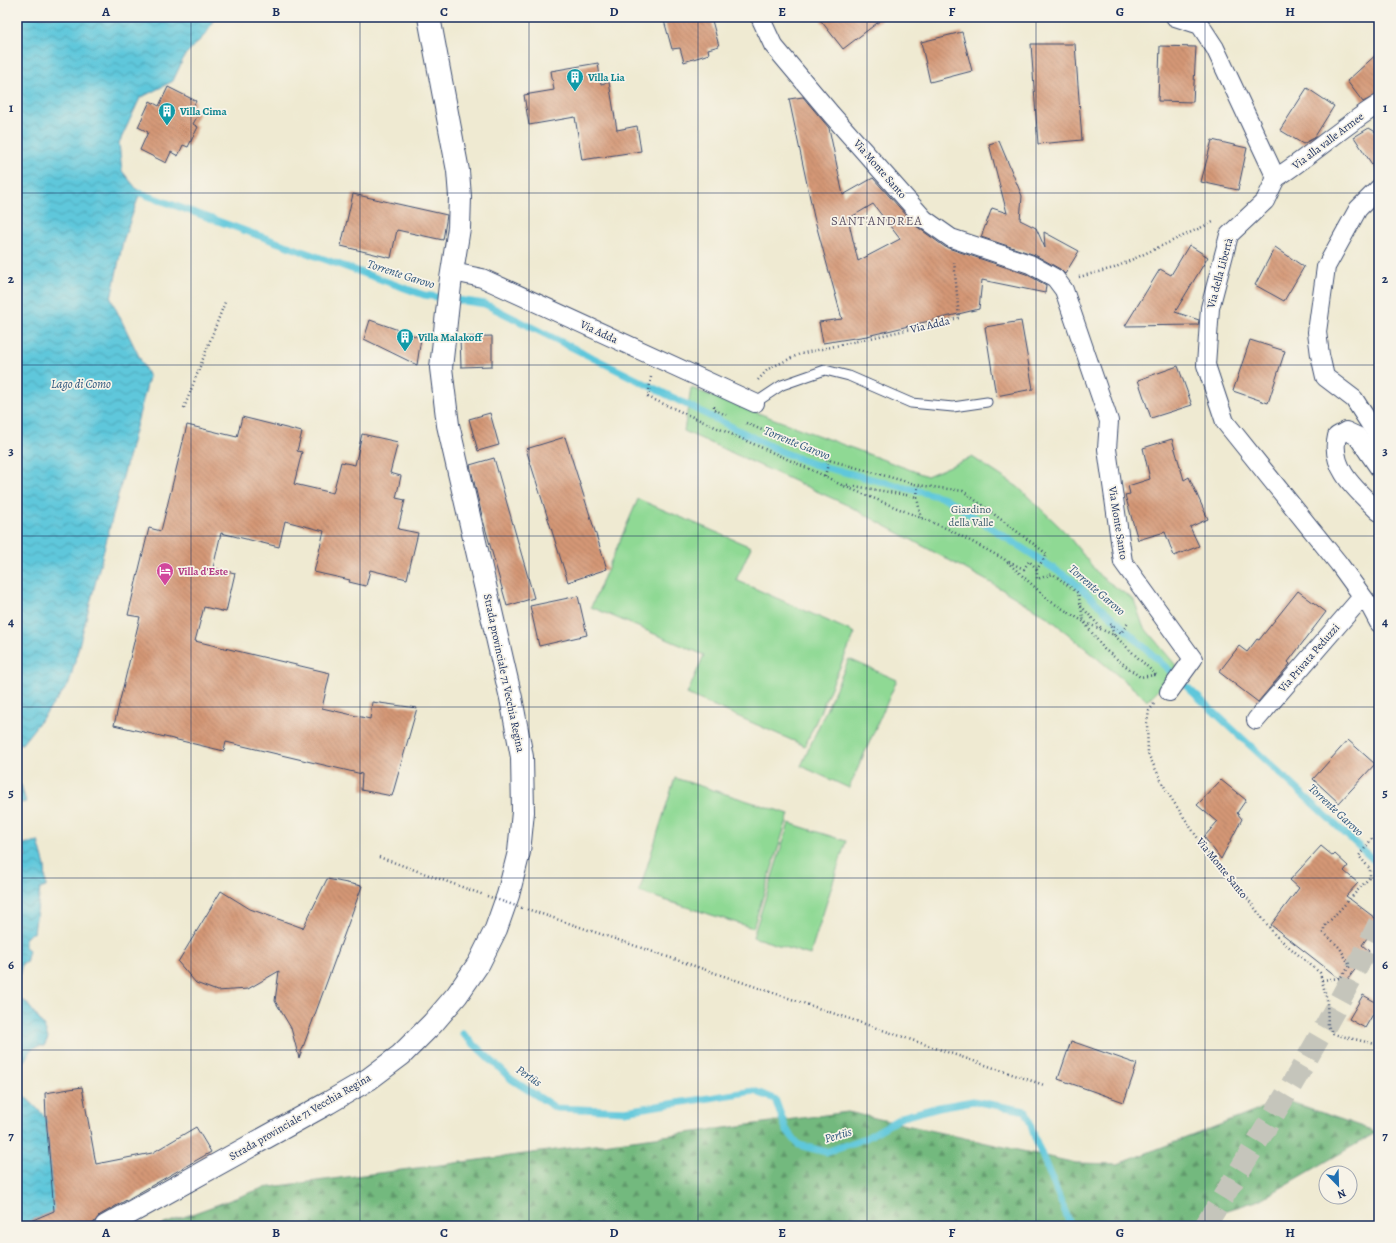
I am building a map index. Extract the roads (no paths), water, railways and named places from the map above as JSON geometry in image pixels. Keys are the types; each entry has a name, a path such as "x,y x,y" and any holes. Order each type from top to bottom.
{"street":[{"name":"Strada provinciale 71 Vecchia Regina","path":"106,1226 328,1103 369,1079 401,1055 433,1023 457,995 479,963 496,928 508,894 519,852 523,812 522,757 510,691 448,425 441,368 451,278 459,228 460,197 430,17"},
{"name":"Via Monte Santo","path":"760,17 774,45 836,120 924,219 951,238 1030,264 1055,278 1064,290 1109,421 1107,449 1123,562 1193,659 1185,672 1164,685"},
{"path":"1175,17 1200,25 1215,48 1276,178"},
{"name":"Via alla valle Armee","path":"1276,178 1297,165 1352,121 1379,104"},
{"name":"Via della Libertà","path":"1276,178 1265,201 1229,235 1210,308 1206,365 1226,422 1339,564 1371,608 1379,623"},
{"path":"1379,188 1358,209 1326,267 1317,332 1325,377 1354,399 1379,438"},
{"name":"Via Adda","path":"451,278 482,278 749,400"},
{"path":"1379,468 1357,436 1346,431 1337,436 1334,448 1336,459 1344,474 1358,492 1379,512"},
{"name":"Via Privata Peduzzi","path":"1256,720 1362,597"}],"lane":[{"path":"749,400 782,385 825,370 849,376 911,403 953,407 987,402"}],"water":[{"name":"Lago di Como","path":"17,17 215,17 206,34 185,55 173,81 140,98 119,143 122,171 140,193 123,241 111,299 149,377 69,684 22,744 17,744"},
{"path":"17,783 21,785 26,802 17,804"},
{"path":"38,841 45,866 46,887 40,889 34,933 31,933 25,939 25,947 29,950 26,963 22,963 17,989 17,860 26,857 23,844"},
{"path":"17,999 26,1002 44,1026 48,1038 44,1046 33,1048 29,1052 27,1058 17,1066"},
{"path":"17,1089 46,1117 52,1187 92,1204 47,1214 17,1226"}],"waterway":[{"name":"Torrente Garovo","path":"140,193 424,295 485,304 780,451 813,464 945,498 1073,581 1379,865"},
{"name":"Pertüs","path":"463,1034 511,1079 556,1108 625,1111 754,1091 775,1099 786,1129 799,1145 826,1152 866,1138 902,1117 939,1107 973,1101 1026,1111 1035,1138 1071,1226"}],"tunnel":[{"path":"1205,1226 1274,1115 1318,1039 1360,962 1379,923"}],"place":[{"name":"Villa Lia","path":"575,92"},
{"name":"Villa Cima","path":"167,126"},
{"name":"Villa Malakoff","path":"405,352"},
{"name":"Villa d'Este","path":"165,586"}],"district":[{"name":"SANT'ANDREA","path":"877,220"}],"park label":[{"name":"Giardino della Valle","path":"971,515"}]}
